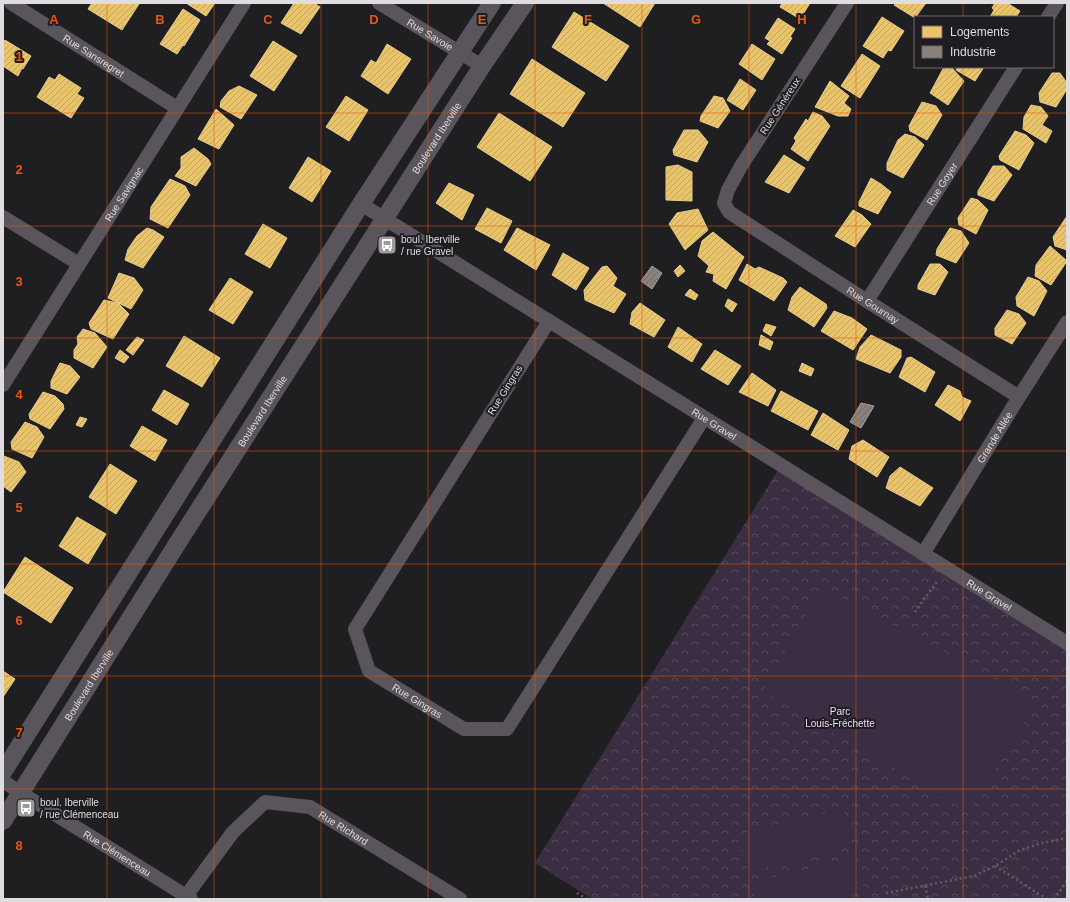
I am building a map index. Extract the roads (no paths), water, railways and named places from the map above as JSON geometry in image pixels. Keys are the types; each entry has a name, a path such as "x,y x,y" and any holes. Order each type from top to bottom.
{"street":[{"name":"Rue Sansregret","path":"11,3 177,108"},
{"name":"Rue Savignac","path":"3,385 244,3"},
{"name":"Rue Savoie","path":"379,3 482,66"},
{"path":"3,772 361,204 492,3"},
{"name":"Boulevard Iberville","path":"3,821 177,544 482,66 525,3"},
{"name":"Rue Généreux","path":"729,212 724,202 728,190 847,3"},
{"path":"1049,16 1057,3"},
{"name":"Rue Goyer","path":"867,301 1015,68"},
{"name":"Rue Gravel","path":"361,204 1067,643"},
{"name":"Rue Gournay","path":"729,212 1019,397"},
{"path":"3,217 79,264"},
{"name":"Rue Gingras","path":"549,321 355,629 369,671 464,729 507,729 704,418"},
{"name":"Grande Allée","path":"924,554 1019,397 1067,322"},
{"name":"Rue Clémenceau","path":"3,780 21,794 188,897"},
{"name":"Rue Richard","path":"188,897 233,832 265,802 310,807 460,899"}],"place":[{"name":"boul. Iberville / rue Gravel","path":"387,245"},
{"name":"boul. Iberville / rue Clémenceau","path":"26,808"}],"park label":[{"name":"Parc Louis-Fréchette","path":"840,716"}]}
